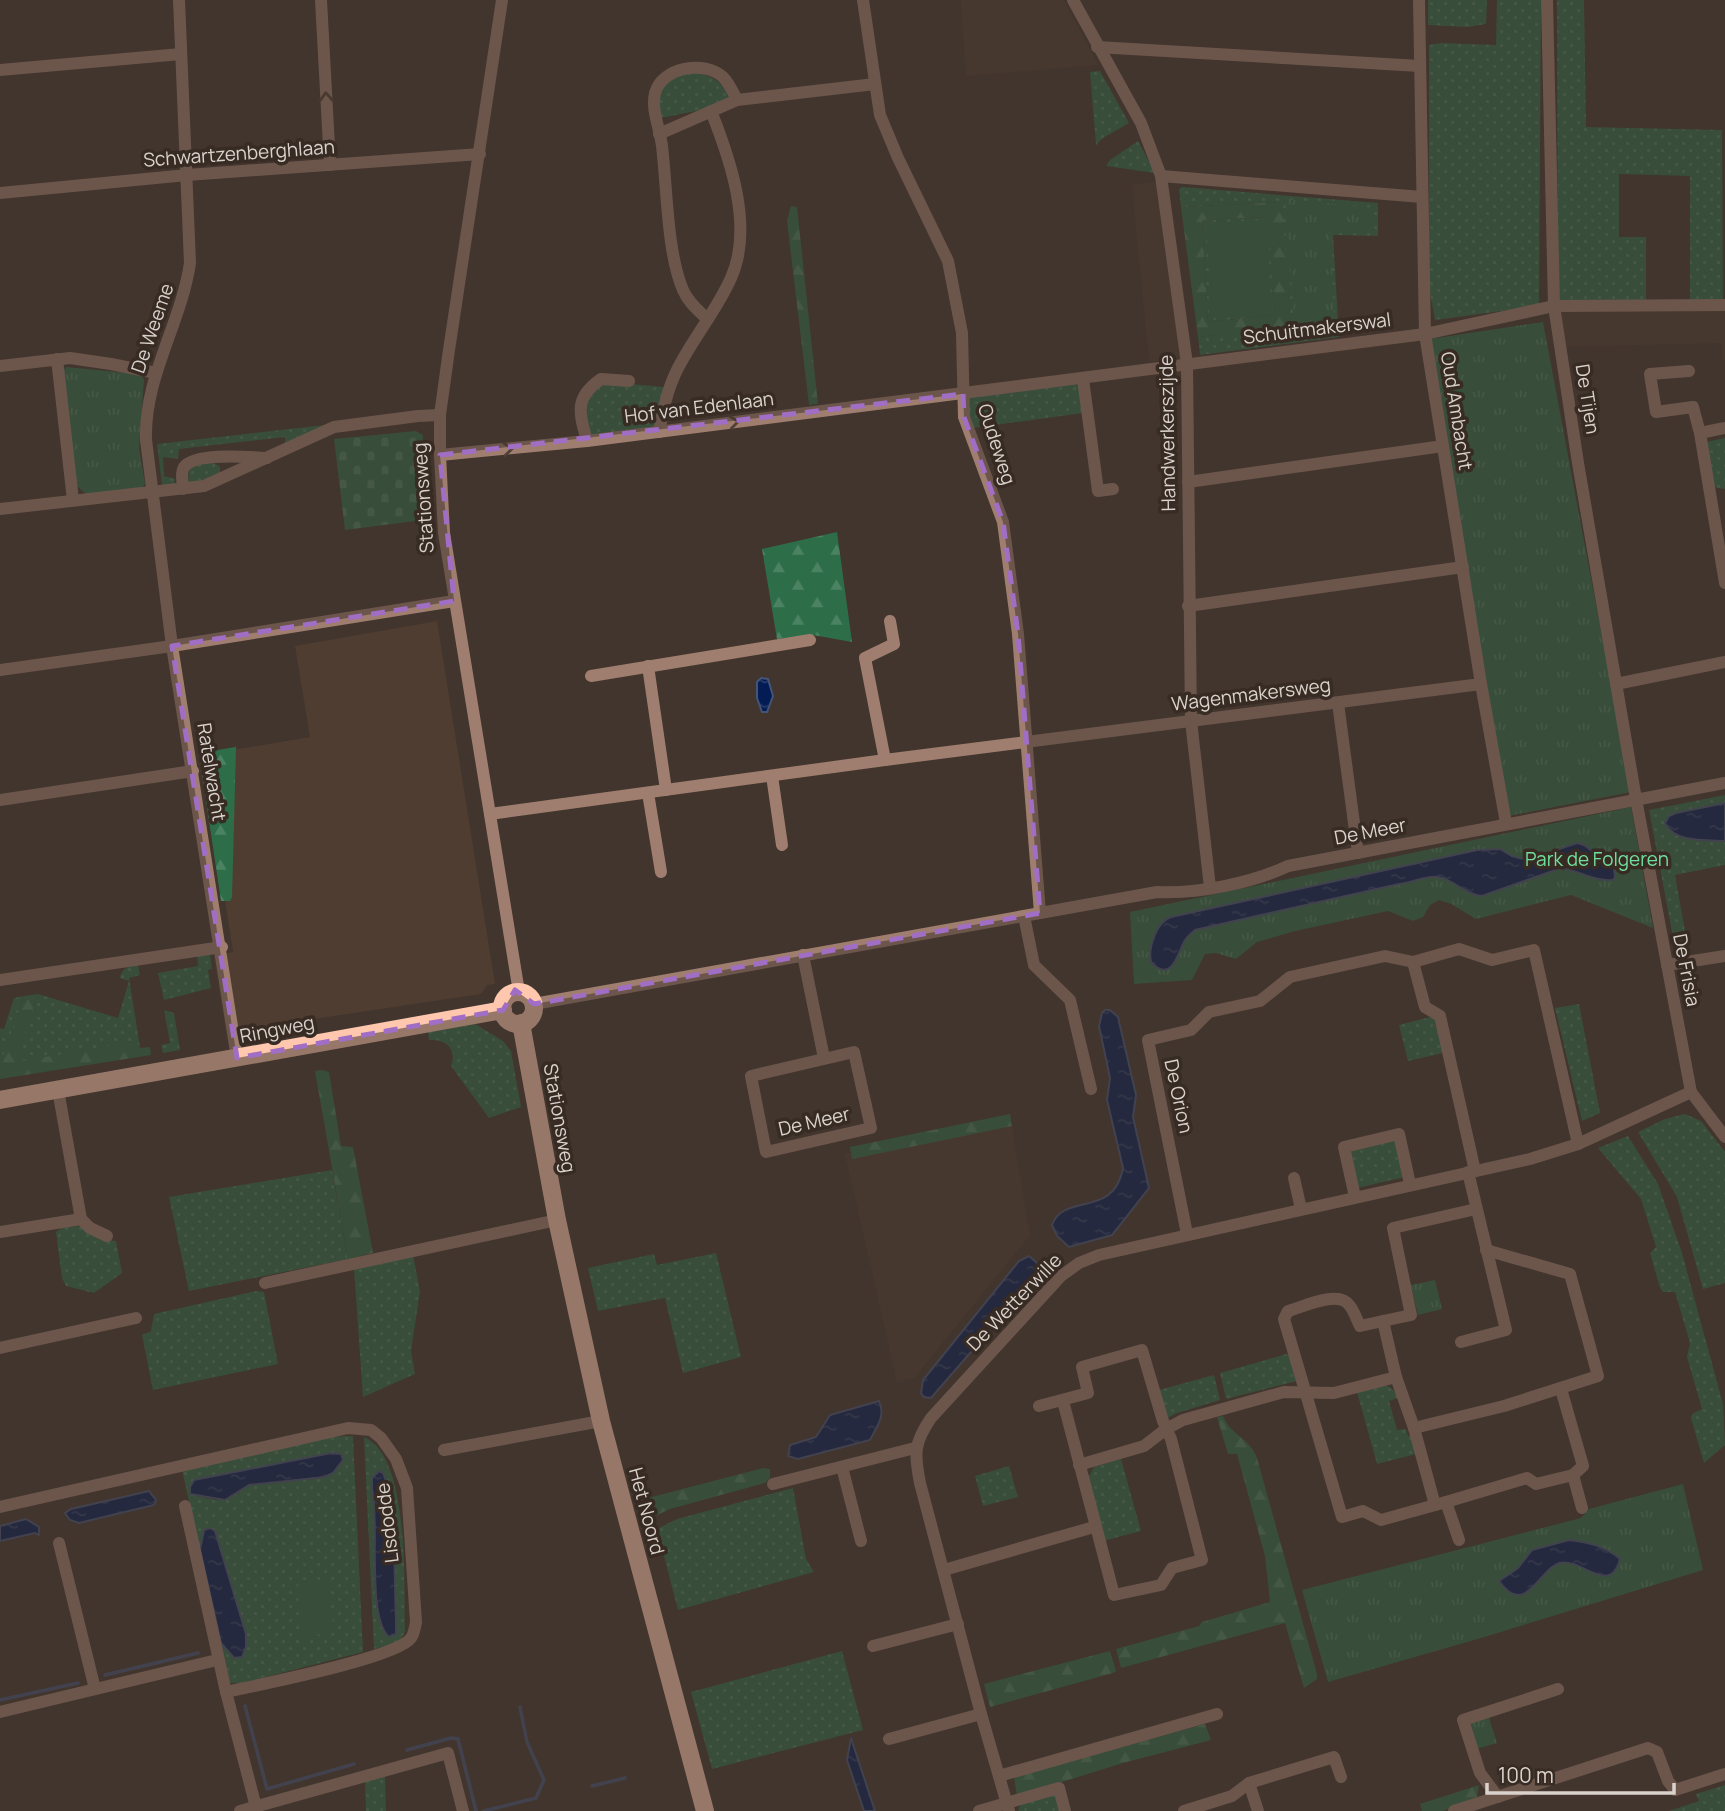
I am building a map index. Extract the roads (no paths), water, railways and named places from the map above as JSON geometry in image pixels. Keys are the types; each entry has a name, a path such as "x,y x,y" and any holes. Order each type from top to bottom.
{"main road":[{"path":"519,992 528,995 534,1004 534,1012 529,1020 521,1023 513,1023 506,1018 503,1010 506,997 519,992"},
{"name":"Ringweg","path":"0,1100 503,1010"},
{"name":"Stationsweg","path":"521,1023 557,1220"},
{"name":"Het Noord","path":"557,1220 601,1422 705,1811"}],"street":[{"name":"De Weeme","path":"153,492 146,425 156,373 187,288 190,263 179,0"},
{"path":"321,0 330,165"},
{"name":"Stationsweg","path":"502,0 440,415 440,455 443,521 454,601 519,992"},
{"name":"Oudeweg","path":"863,0 880,115 948,261 962,332 964,417 1003,522 1018,634 1040,913"},
{"name":"Handwerkerszijde","path":"1073,0 1141,123 1161,176 1187,364 1191,721 1210,887"},
{"name":"Oud Ambacht","path":"1419,0 1425,334 1481,684 1507,823"},
{"name":"De Tijen","path":"1547,0 1554,306 1636,799"},
{"path":"1097,47 1420,66"},
{"path":"0,70 181,54"},
{"path":"707,319 688,299 679,277 654,108 655,93 660,81 670,73 706,68 722,76 737,100"},
{"path":"659,134 737,100 875,84"},
{"path":"659,432 666,399 676,371 732,277 741,232 737,193 723,142 710,111"},
{"name":"Schwartzenberghlaan","path":"0,193 187,175 480,154"},
{"path":"1161,176 1422,197"},
{"name":"Schuitmakerswal","path":"962,394 1425,334 1554,306 1725,304"},
{"path":"0,366 57,359 92,360 156,373"},
{"path":"57,359 73,500"},
{"path":"1689,370 1650,374 1656,412 1693,407 1700,433 1725,583"},
{"path":"587,441 579,407 585,392 601,379 629,381"},
{"path":"1083,379 1098,491 1113,489"},
{"name":"Hof van Edenlaan","path":"440,455 587,441 962,394"},
{"path":"0,509 183,489 220,480 310,437 345,425 440,415"},
{"path":"1700,433 1725,428"},
{"path":"1188,482 1443,446"},
{"path":"183,489 182,470 186,465 227,456 267,458"},
{"name":"Ratelwacht","path":"153,492 172,646 222,947 237,1058"},
{"path":"1711,497 1725,494"},
{"path":"1188,606 1463,567"},
{"path":"0,670 172,646 454,601"},
{"path":"884,760 865,658 894,644 890,621"},
{"path":"591,676 810,640"},
{"path":"1616,684 1725,662"},
{"path":"648,666 666,790"},
{"name":"Wagenmakersweg","path":"491,814 884,760 1481,684"},
{"path":"1338,703 1358,853"},
{"path":"0,800 193,771"},
{"path":"772,776 782,845"},
{"name":"De Meer","path":"534,1004 1157,892 1177,893 1210,887 1266,876 1288,866 1725,783"},
{"path":"648,793 661,872"},
{"name":"De Frisia","path":"1636,799 1691,1092 1725,1137"},
{"path":"1024,916 1034,965 1070,1000 1091,1089"},
{"path":"0,980 222,947"},
{"name":"De Orion","path":"1187,1234 1148,1040 1191,1030 1209,1012 1260,1000 1290,977 1385,956 1413,962 1459,949 1492,960 1534,950 1578,1144"},
{"path":"803,955 824,1058"},
{"path":"1667,965 1725,956"},
{"path":"1413,962 1425,1007 1440,1016 1476,1209 1506,1330 1461,1342"},
{"name":"De Meer","path":"854,1052 872,1128 766,1152 751,1076 824,1058 854,1052"},
{"path":"58,1090 81,1219 90,1228 107,1237"},
{"name":"De Wetterwille","path":"915,1448 931,1418 1060,1276 1079,1263 1098,1255 1187,1234 1530,1159 1578,1144 1691,1092"},
{"path":"1355,1197 1344,1147 1399,1134 1410,1184"},
{"path":"1294,1178 1301,1209"},
{"path":"1476,1209 1393,1228 1411,1315 1360,1326 1350,1305 1343,1299 1334,1298 1288,1311 1284,1319 1342,1517 1363,1511 1381,1520 1527,1478 1536,1485 1573,1475 1583,1466 1561,1389"},
{"path":"0,1232 81,1219"},
{"path":"265,1283 557,1220"},
{"path":"1414,1428 1561,1389 1598,1376 1570,1273 1486,1250"},
{"path":"0,1348 136,1318"},
{"path":"1383,1321 1396,1377 1441,1503 1459,1540"},
{"path":"1039,1406 1088,1393 1082,1367 1142,1350 1202,1560 1172,1568 1161,1585 1114,1595 1063,1401"},
{"path":"1079,1465 1144,1446 1183,1420 1284,1392 1334,1393 1396,1377"},
{"path":"444,1450 601,1422"},
{"name":"Lisdodde","path":"0,1507 348,1428 371,1430 381,1438 396,1459 407,1488 416,1622 411,1638 397,1649 370,1657 226,1692"},
{"path":"774,1484 915,1448 920,1483 1008,1807"},
{"path":"842,1467 860,1541"},
{"path":"1573,1475 1582,1507"},
{"path":"184,1506 217,1660 256,1807"},
{"path":"944,1570 1094,1527"},
{"path":"59,1543 95,1689"},
{"path":"873,1646 958,1625"},
{"path":"0,1712 217,1660"},
{"path":"1498,1797 1480,1773 1462,1720 1558,1689"},
{"path":"889,1739 981,1714"},
{"path":"999,1776 1217,1714"},
{"path":"1454,1811 1648,1748 1657,1752 1668,1781 1675,1790 1725,1774"},
{"path":"240,1811 448,1754 463,1811"},
{"path":"1184,1811 1232,1796 1249,1783 1334,1757 1341,1777"},
{"path":"1249,1783 1258,1811"},
{"path":"979,1811 1008,1807 1059,1788 1065,1811"}],"water":[{"path":"761,678 768,679 773,696 767,712 762,712 757,698 757,682"},
{"path":"1725,803 1725,841 1683,837 1675,834 1665,823 1669,816 1676,813"},
{"path":"1577,843 1584,845 1614,868 1613,880 1561,868 1482,896 1470,893 1443,878 1429,877 1195,930 1185,940 1168,969 1158,968 1151,962 1154,936 1161,924 1171,917 1477,850 1500,849 1527,860"},
{"path":"1105,1010 1110,1010 1118,1017 1136,1095 1133,1117 1149,1188 1112,1235 1069,1247 1057,1236 1052,1225 1058,1215 1067,1209 1100,1200 1110,1194 1118,1184 1123,1168 1107,1100 1110,1078 1099,1026"},
{"path":"1029,1256 1037,1263 1037,1276 931,1398 924,1397 921,1393 923,1380 1019,1261"},
{"path":"879,1401 881,1416 870,1440 798,1459 788,1456 790,1445 816,1437 830,1415"},
{"path":"331,1453 341,1454 343,1460 333,1473 325,1477 249,1485 225,1500 190,1494 194,1480"},
{"path":"379,1471 383,1473 393,1501 396,1634 389,1637 382,1626 376,1590 372,1478"},
{"path":"149,1491 156,1500 154,1505 79,1523 70,1520 65,1513 71,1509"},
{"path":"26,1519 39,1527 39,1535 35,1533 0,1541 0,1526"},
{"path":"210,1528 215,1531 246,1634 246,1647 242,1657 234,1658 221,1643 200,1550 204,1530"},
{"path":"1569,1540 1596,1545 1608,1551 1620,1559 1615,1570 1610,1575 1602,1576 1568,1563 1560,1563 1545,1573 1532,1588 1517,1595 1499,1581 1518,1568 1532,1550"},
{"path":"851,1738 875,1811 864,1811 847,1760"}],"waterway":[{"path":"105,1675 198,1653"},
{"path":"0,1700 78,1683"},
{"path":"245,1706 267,1789 354,1764"},
{"path":"484,1811 536,1798 544,1780 527,1742 520,1707"},
{"path":"407,1750 451,1738 458,1739 476,1811"},
{"path":"592,1786 625,1778"}],"park label":[{"name":"Park de Folgeren","path":"1597,859"}]}
